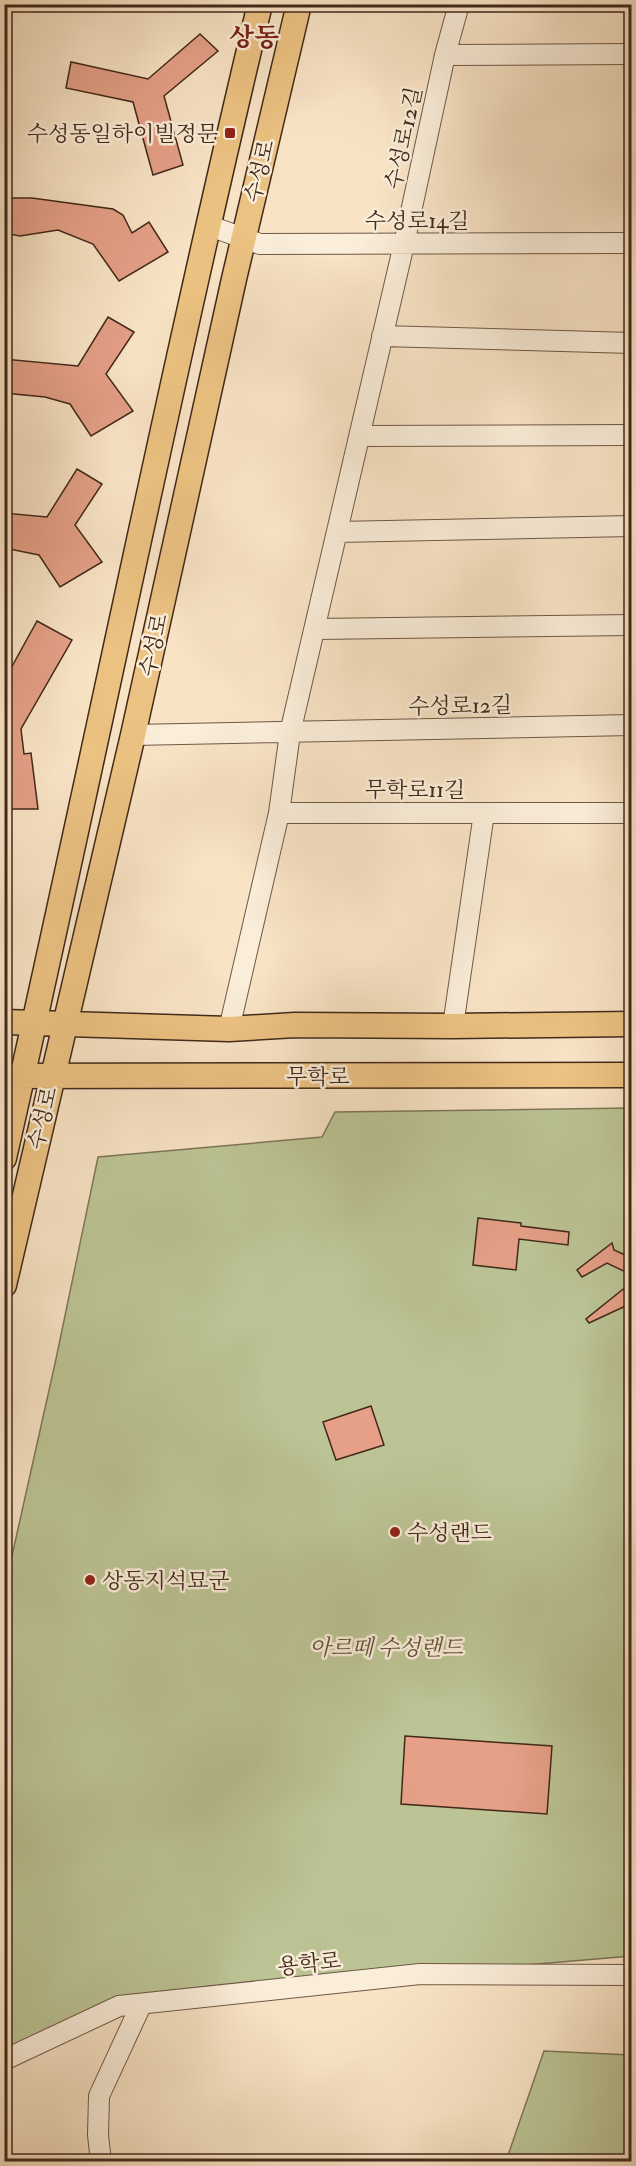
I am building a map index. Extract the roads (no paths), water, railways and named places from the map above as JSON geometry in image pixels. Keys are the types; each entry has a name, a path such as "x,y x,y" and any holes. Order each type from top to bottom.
{"main road":[{"name":"수성로","path":"4,1158 14,1076 35,1023 207,225 260,4"},
{"name":"수성로","path":"4,1285 133,735 243,238 299,4"},
{"path":"4,1022 229,1029 295,1025 632,1024"},
{"name":"무학로","path":"14,1076 632,1075"}],"street":[{"name":"수성로12길","path":"290,733 404,244 445,55 459,4"},
{"path":"445,55 632,54"},
{"name":"수성로14길","path":"207,225 260,244 632,243"},
{"path":"382,336 632,343"},
{"path":"360,436 632,435"},
{"path":"337,532 632,526"},
{"path":"315,629 632,625"},
{"name":"수성로12길","path":"133,735 632,725"},
{"path":"229,1029 279,813 290,733"},
{"name":"무학로11길","path":"279,813 632,813"},
{"path":"453,1026 484,813"},
{"name":"용학로","path":"4,2060 119,2006 141,2006 420,1974 632,1974"},
{"path":"101,2162 98,2135 99,2096 141,2006"}],"place":[{"name":"수성동일하이빌정문","path":"230,133"},
{"name":"수성랜드","path":"395,1532"},
{"name":"상동지석묘군","path":"90,1580"}],"district":[{"name":"상동","path":"254,37"}],"park label":[{"name":"아르떼 수성랜드","path":"386,1647"}]}
